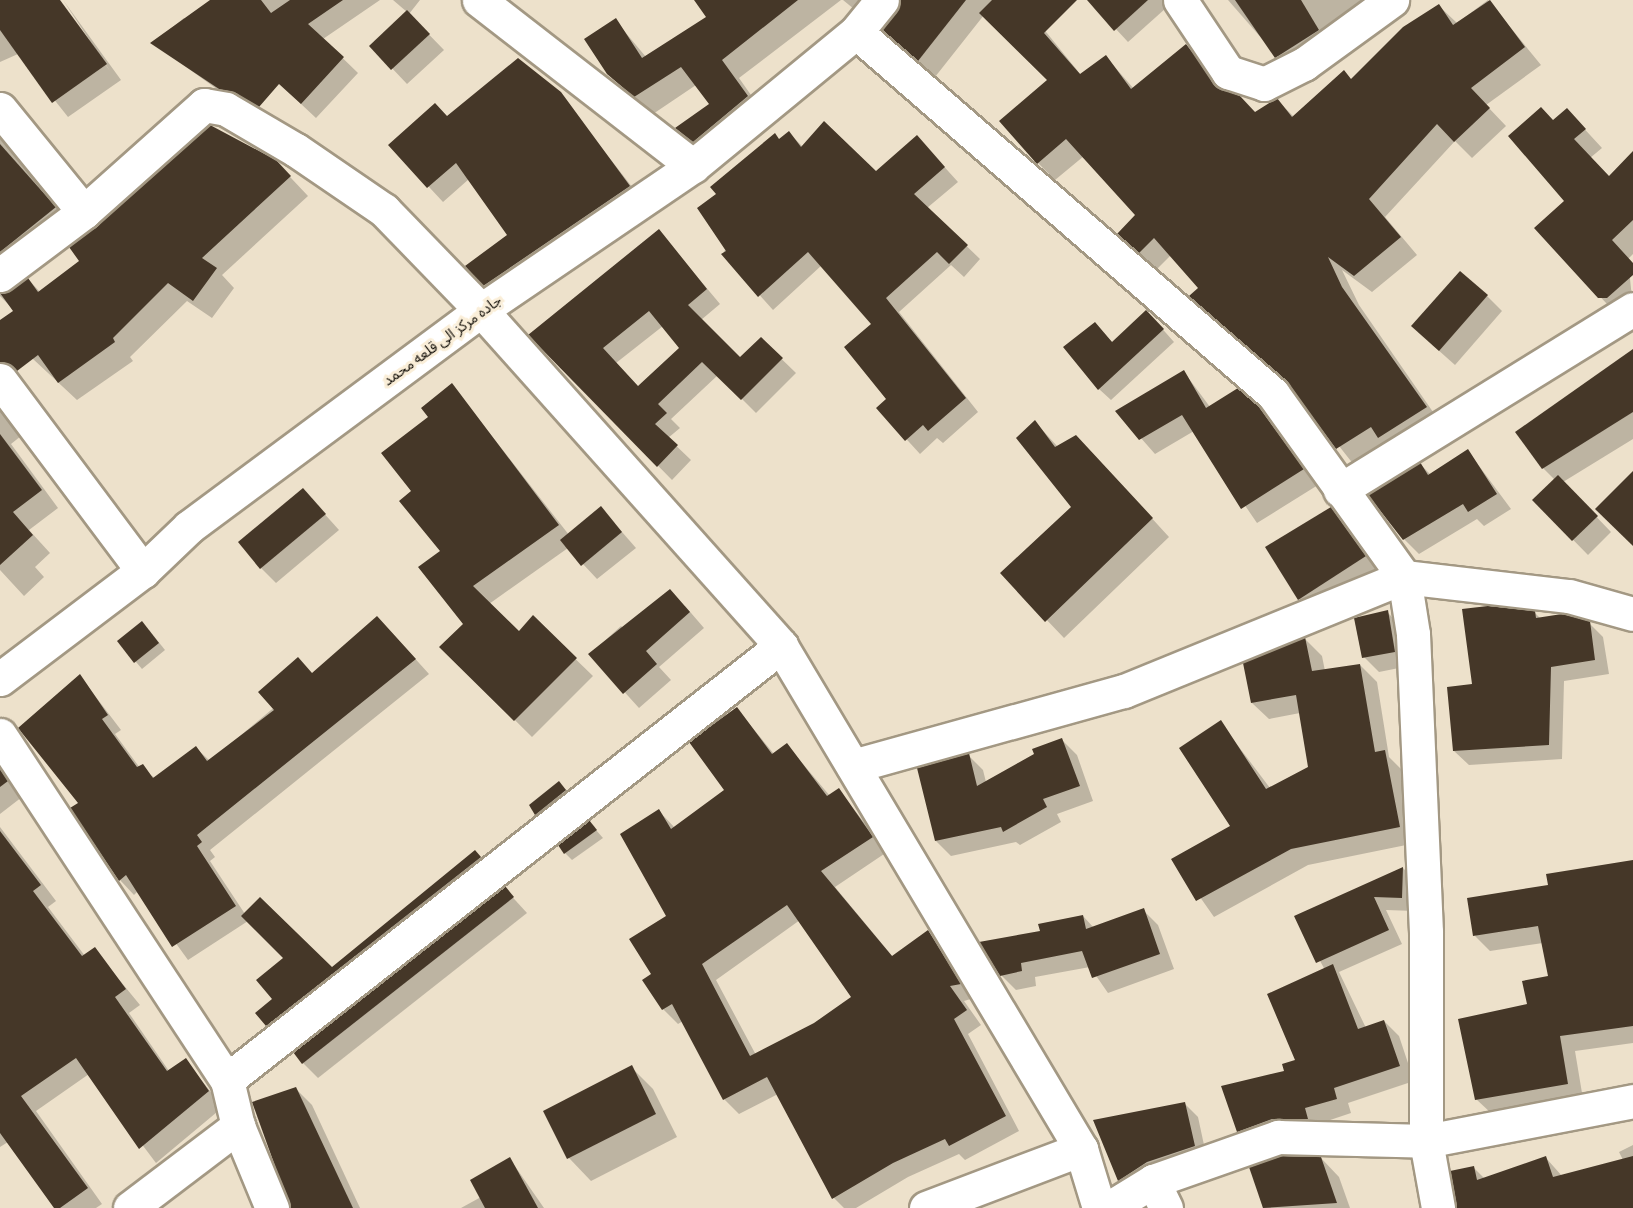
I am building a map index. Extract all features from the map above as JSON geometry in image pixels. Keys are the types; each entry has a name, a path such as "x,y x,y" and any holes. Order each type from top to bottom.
{"street":[{"path":"479,0 693,166"},
{"name":"جاده مرکز الی قلعه محمد","path":"0,679 143,571 189,527 481,310 693,166 856,32 882,0"},
{"path":"1180,0 1228,72 1264,84 1304,64 1392,0"},
{"path":"856,32 1273,394 1404,577 1413,634 1425,920 1426,1141 1438,1208"},
{"path":"0,275 84,212 204,105 226,109 384,210 481,310 781,646 1081,1149 1099,1208"},
{"path":"0,109 84,212"},
{"path":"1340,490 1633,309"},
{"path":"0,380 143,571"},
{"path":"853,766 1124,691 1404,577 1569,596 1633,614"},
{"path":"227,1080 781,646"},
{"path":"0,735 227,1080 238,1125 272,1208"},
{"path":"1108,1208 1159,1194 1278,1137 1426,1141 1633,1101"},
{"path":"130,1208 238,1125"},
{"path":"926,1208 1081,1149"}],"building":[{"path":"0,0 60,0 107,64 52,103 0,30"},
{"path":"210,0 261,0 271,13 290,0 343,0 308,24 344,57 301,104 279,84 259,107 219,89 150,43"},
{"path":"694,0 798,0 722,60 748,96 693,142 675,128 709,104 681,67 634,97 607,74 584,39 616,18 642,58 706,17"},
{"path":"900,0 966,0 918,61 882,30"},
{"path":"992,0 1077,0 1044,33 1080,74 1106,55 1131,89 1186,44 1221,89 1240,96 1255,112 1277,98 1292,117 1344,70 1351,79 1403,27 1439,4 1453,25 1490,0 1525,47 1471,88 1490,108 1454,142 1437,124 1369,199 1401,237 1354,276 1328,257 1342,287 1427,407 1378,438 1371,427 1336,449 1285,380 1189,296 1198,288 1154,238 1139,253 1117,234 1135,215 1066,139 1037,164 999,121 1047,80 979,13"},
{"path":"1087,0 1148,0 1114,31"},
{"path":"1235,0 1301,0 1319,30 1275,58"},
{"path":"407,10 430,34 391,70 369,46"},
{"path":"518,58 561,92 630,186 483,286 465,266 507,235 456,163 427,188 388,145 435,103 447,116"},
{"path":"1541,107 1553,120 1567,108 1586,129 1574,139 1609,176 1633,151 1633,220 1612,240 1633,263 1633,275 1607,298 1598,298 1534,228 1564,201 1508,136"},
{"path":"824,121 876,171 917,135 945,167 914,194 968,245 949,264 937,252 886,298 966,398 928,431 923,425 905,441 876,408 886,399 844,347 871,324 808,252 758,297 721,254 726,251 697,208 716,194 710,187 775,133 779,139 789,131 801,147"},
{"path":"210,125 276,160 291,176 202,258 217,268 193,301 168,283 113,338 115,342 58,383 38,355 17,371 0,362 0,320 13,311 0,293 28,278 38,292 79,261 69,247"},
{"path":"0,144 56,207 0,252"},
{"path":"659,229 707,289 688,305 740,357 761,337 783,358 741,400 702,362 658,404 667,413 655,424 678,445 657,467 528,335","holes":["649,311 679,348 638,386 603,348"]},
{"path":"1460,271 1488,295 1439,351 1411,326"},
{"path":"1146,310 1164,329 1098,390 1063,347 1095,322 1112,342"},
{"path":"1633,349 1633,412 1542,469 1515,432"},
{"path":"1184,370 1206,408 1238,388 1259,407 1304,469 1241,509 1182,415 1139,440 1115,411"},
{"path":"452,383 559,525 473,586 519,631 533,615 577,658 514,721 439,647 463,624 418,567 440,551 399,501 411,491 381,453 428,417 421,408"},
{"path":"1035,420 1055,447 1076,435 1153,518 1045,622 1000,573 1071,507 1016,438"},
{"path":"0,434 42,490 13,512 33,535 0,565"},
{"path":"1468,449 1497,494 1468,512 1463,504 1403,540 1368,495 1420,462 1428,475"},
{"path":"1633,471 1633,546 1595,509"},
{"path":"1558,475 1598,516 1572,541 1532,500"},
{"path":"303,488 326,514 260,569 238,542"},
{"path":"601,506 622,532 581,566 560,540"},
{"path":"1331,507 1366,556 1298,600 1265,547"},
{"path":"670,589 690,612 646,651 657,664 623,694 588,654"},
{"path":"1488,606 1535,611 1536,618 1562,614 1590,621 1595,660 1551,667 1549,745 1453,751 1447,687 1472,684 1462,609"},
{"path":"1388,610 1395,652 1362,658 1354,618"},
{"path":"377,616 416,659 197,835 202,842 197,846 236,906 172,947 126,875 119,881 70,808 78,803 18,728 80,674 108,715 102,719 137,767 143,764 153,778 196,746 207,761 274,710 258,692 298,657 312,673"},
{"path":"142,621 159,643 134,663 117,641"},
{"path":"1305,637 1312,671 1360,664 1375,752 1385,750 1400,827 1291,849 1196,901 1171,859 1230,826 1179,748 1221,720 1266,789 1308,767 1296,695 1251,703 1243,663"},
{"path":"737,707 772,754 787,743 827,796 839,788 873,837 821,871 892,956 928,930 961,984 950,986 967,1010 954,1019 1006,1116 949,1146 945,1139 893,1163 832,1199 767,1077 723,1100 672,1004 662,1010 642,980 651,974 629,939 666,916 620,834 659,809 671,829 724,790 689,742","holes":["787,905 851,997 814,1023 750,1056 702,964"]},
{"path":"1062,738 1080,786 1043,799 1047,807 1003,832 1001,827 935,841 917,768 969,753 977,786 1034,754 1032,749"},
{"path":"0,769 8,781 0,787"},
{"path":"559,781 566,790 535,815 529,805"},
{"path":"589,820 597,830 564,854 558,845"},
{"path":"0,831 41,885 33,891 82,956 95,947 126,989 115,997 167,1071 186,1058 209,1091 139,1149 76,1058 21,1096 88,1188 60,1208 54,1208 0,1133"},
{"path":"475,850 481,857 266,1026 255,1013 272,999 256,980 283,958 241,916 260,897 332,967"},
{"path":"1633,860 1633,1026 1560,1036 1568,1084 1475,1100 1458,1019 1527,1004 1522,981 1548,976 1538,926 1473,936 1467,898 1548,885 1546,874"},
{"path":"1403,867 1402,898 1374,897 1389,930 1316,963 1294,916"},
{"path":"505,886 514,897 302,1064 293,1052"},
{"path":"1144,908 1160,954 1092,978 1082,951 1021,963 1022,971 1000,976 979,942 1040,931 1038,924 1083,915 1086,929"},
{"path":"1333,964 1358,1029 1384,1020 1400,1066 1334,1088 1337,1099 1305,1108 1308,1119 1272,1119 1237,1132 1221,1086 1284,1071 1282,1064 1295,1060 1267,994"},
{"path":"632,1065 656,1114 567,1159 543,1111"},
{"path":"296,1087 353,1208 290,1208 252,1102"},
{"path":"1185,1102 1195,1146 1147,1162 1118,1181 1093,1120"},
{"path":"1281,1156 1321,1157 1337,1203 1263,1208 1249,1167"},
{"path":"1546,1156 1553,1177 1633,1156 1633,1208 1456,1208 1450,1171 1474,1166 1477,1180"},
{"path":"510,1157 538,1208 485,1208 470,1180"}]}
